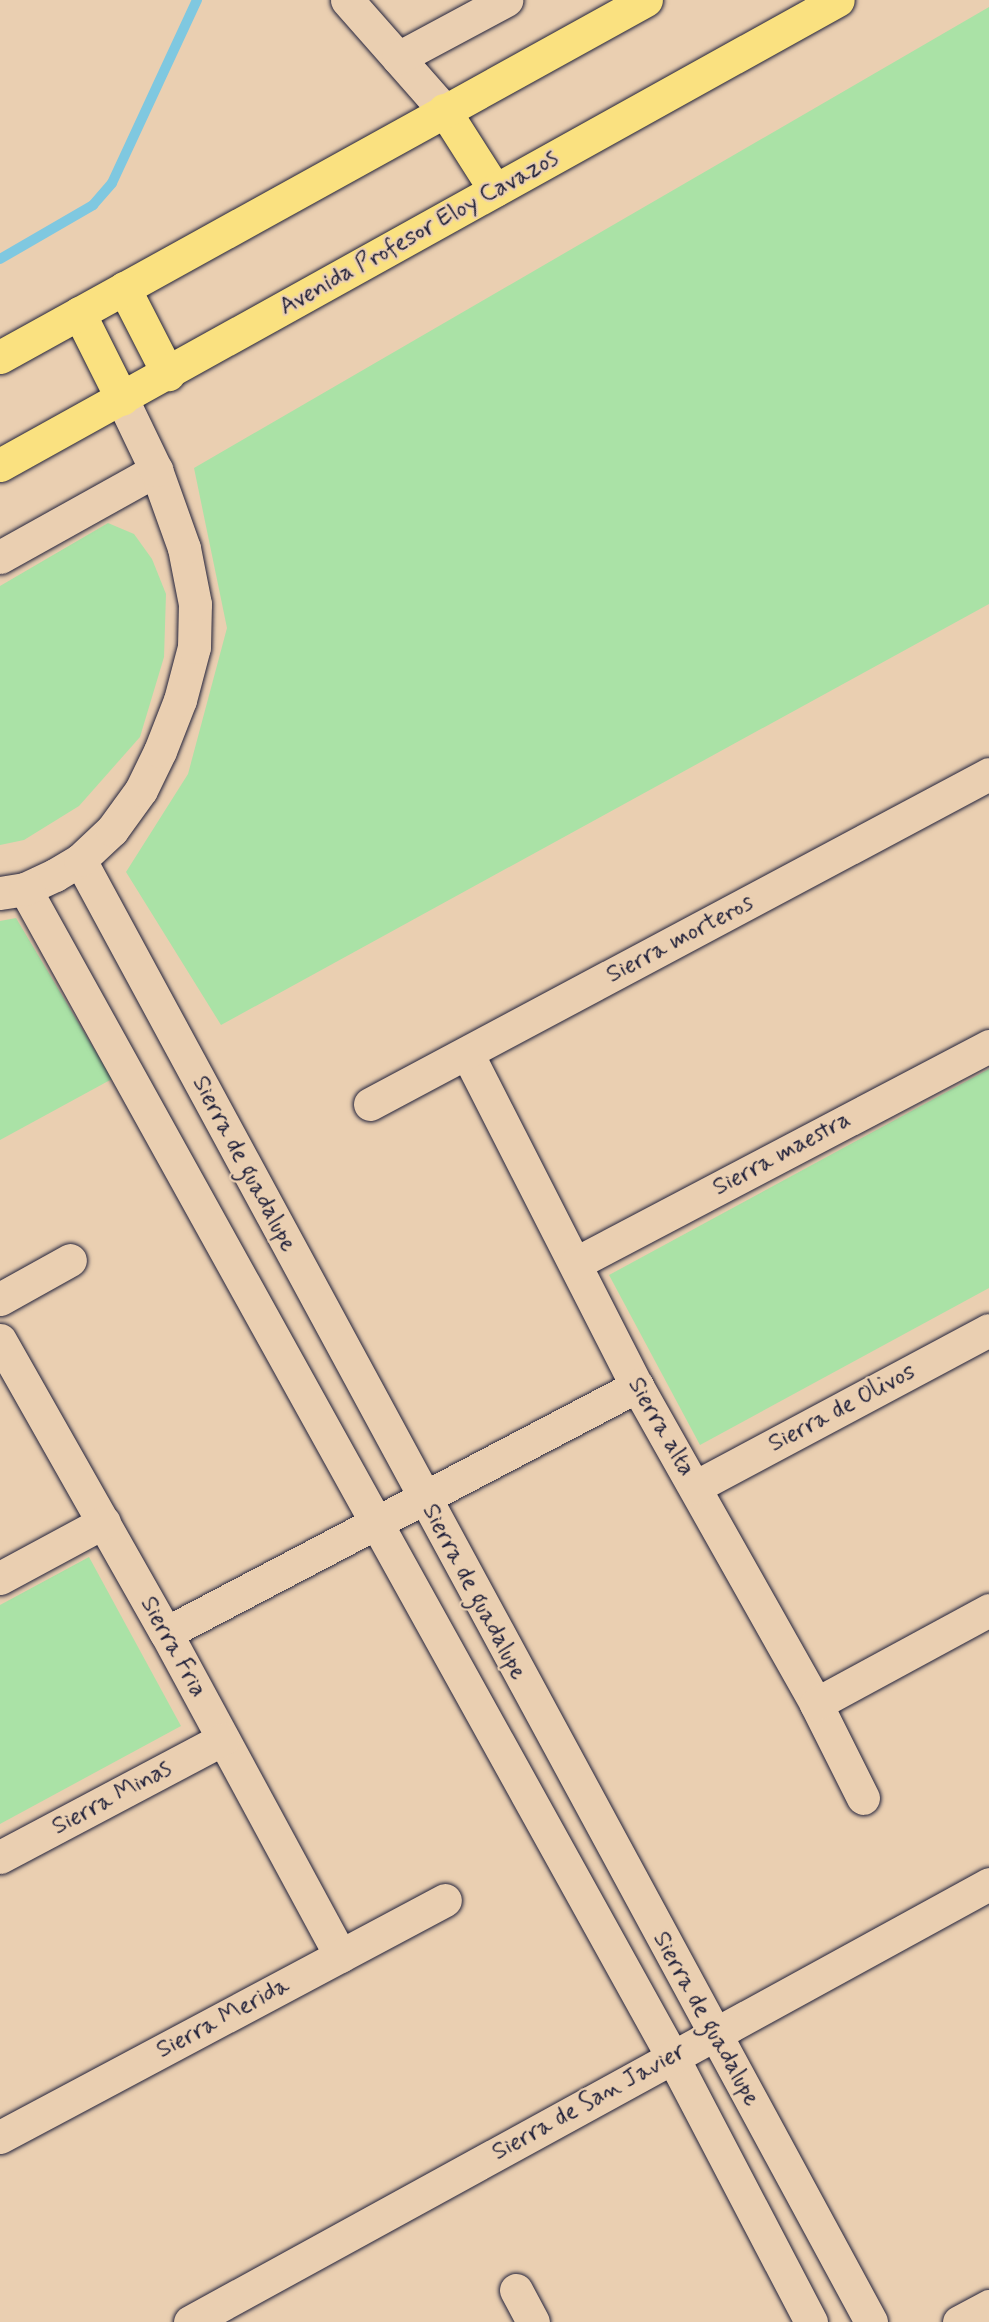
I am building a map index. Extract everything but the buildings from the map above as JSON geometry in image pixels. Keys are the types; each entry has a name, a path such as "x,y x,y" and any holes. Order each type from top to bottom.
{"main road":[{"path":"0,357 646,0"},
{"name":"Avenida Profesor Eloy Cavazos","path":"0,465 168,374 838,0"},
{"path":"444,110 495,190"},
{"path":"124,288 168,374"},
{"path":"79,312 122,399"}],"street":[{"path":"347,0 444,110"},
{"path":"398,58 506,0"},
{"path":"12,891 80,860 112,830 141,789 180,700 194,647 195,604 184,548 156,470 122,399"},
{"path":"0,557 156,470"},
{"name":"Sierra morteros","path":"370,1104 989,774"},
{"name":"Sierra de guadalupe","path":"80,860 712,2032 871,2322"},
{"name":"Sierra de guadalupe","path":"12,891 376,1525 672,2056 811,2322"},
{"name":"Sierra maestra","path":"576,1263 989,1046"},
{"name":"Sierra alta","path":"467,1053 637,1386 816,1704 863,1798"},
{"path":"0,1299 70,1260"},
{"name":"Sierra de Olivos","path":"695,1487 989,1330"},
{"name":"Sierra Fria","path":"0,1340 166,1633 341,1956"},
{"path":"166,1633 376,1525 637,1386"},
{"path":"0,1578 104,1522"},
{"path":"816,1704 989,1610"},
{"name":"Sierra Minas","path":"0,1857 223,1739"},
{"name":"Sierra de San Javier","path":"190,2322 712,2032 989,1884"},
{"name":"Sierra Merida","path":"0,2137 445,1900"},
{"path":"516,2290 533,2322"},
{"path":"959,2322 989,2306"}],"green space":[{"path":"989,7 989,604 221,1025 126,872 188,774 227,628 194,468"},
{"path":"108,523 134,534 152,559 166,594 164,657 140,737 79,806 24,840 0,845 0,586"},
{"path":"16,918 112,1079 0,1140 0,921"},
{"path":"989,1069 989,1288 700,1445 609,1275"},
{"path":"89,1557 181,1726 0,1824 0,1605"}],"waterway":[{"path":"0,259 93,205 112,183 197,0"}]}
